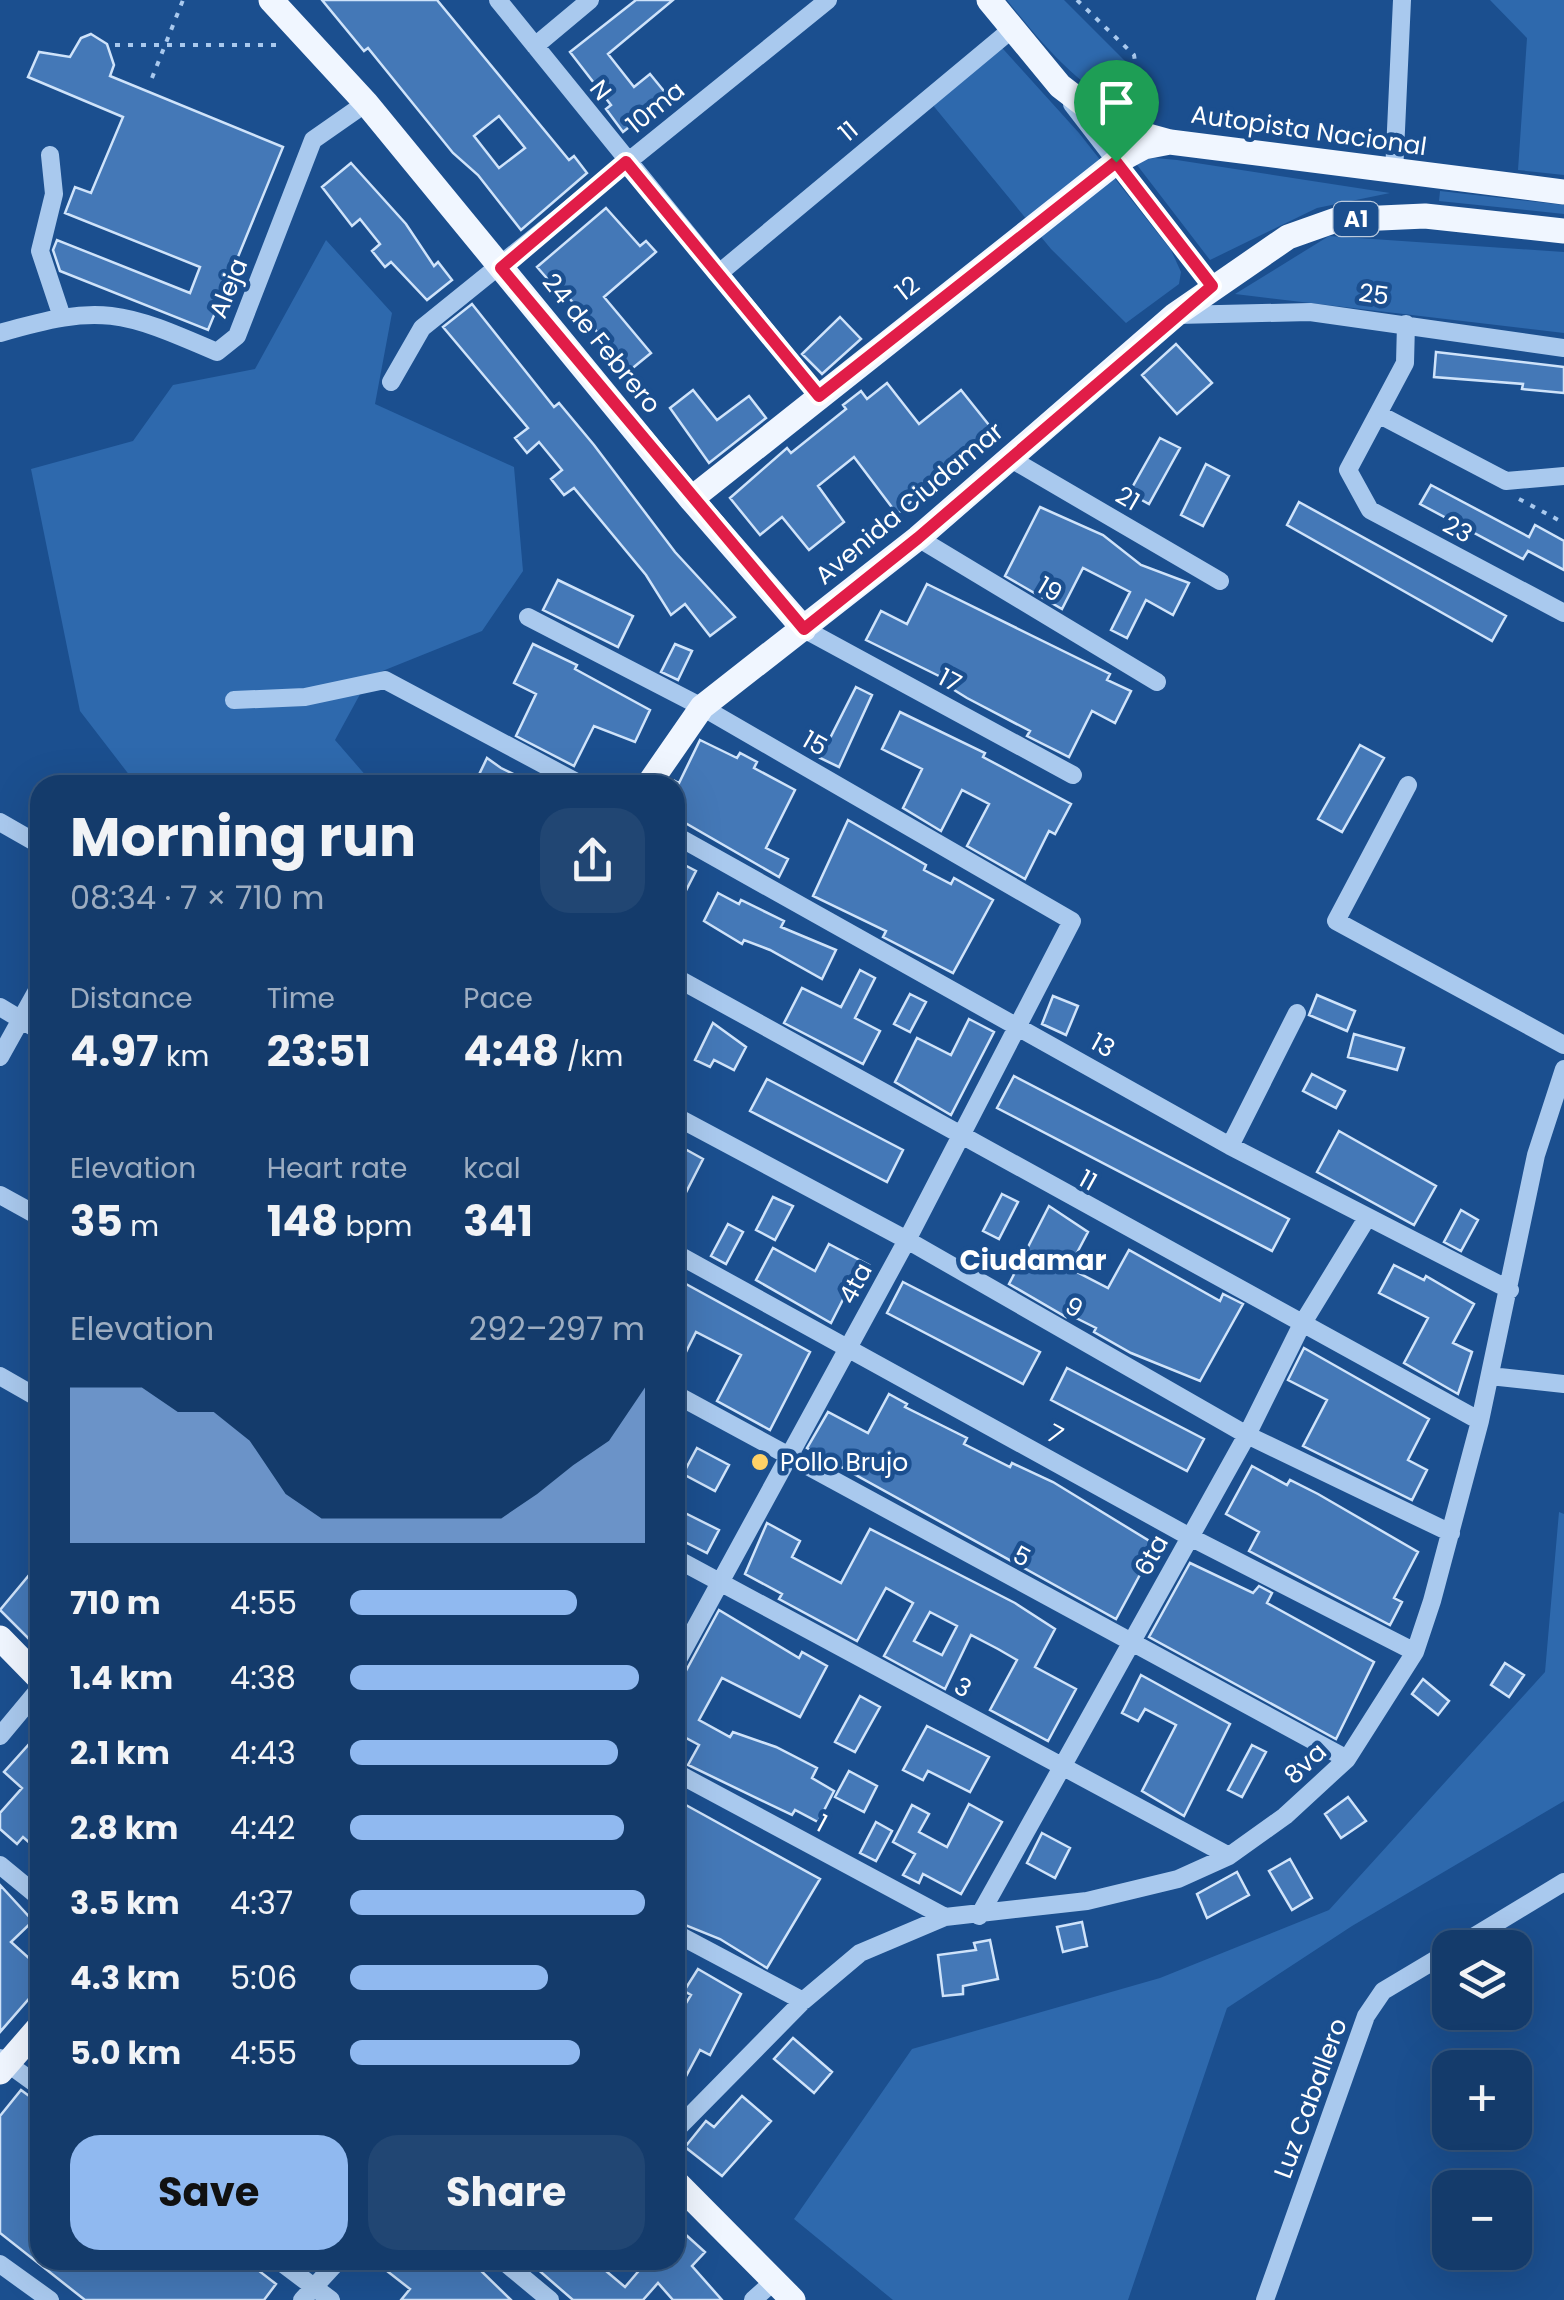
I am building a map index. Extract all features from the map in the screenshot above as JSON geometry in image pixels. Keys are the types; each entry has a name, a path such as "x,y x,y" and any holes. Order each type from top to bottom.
{"main road":[{"name":"Autopista Nacional","path":"989,0 1060,86 1112,126 1158,138 1394,173 1564,192"},
{"name":"24 de Febrero","path":"269,2 314,44 366,103 691,499 804,629"},
{"name":"12","path":"691,499 1116,162 1158,138"},
{"name":"A1","path":"1175,315 1288,237 1336,220 1425,216 1564,231"},
{"name":"Avenida Ciudamar","path":"655,775 702,707 918,538 1175,315"},
{"path":"0,1638 30,1669"},
{"path":"3,2064 30,2036"},
{"path":"685,2190 784,2291"}],"street":[{"name":"N","path":"498,0 819,396"},
{"path":"535,46 590,0"},
{"name":"10ma","path":"391,382 422,328 828,0"},
{"path":"1394,173 1402,0"},
{"name":"11","path":"718,274 1012,28"},
{"path":"1060,86 1212,286"},
{"name":"Aleja","path":"0,333 80,313 136,318 217,352 237,336 313,140 366,103"},
{"path":"50,156 54,194 40,251 62,316"},
{"name":"25","path":"1175,315 1310,312 1564,348"},
{"path":"1406,324 1405,363 1378,414 1506,481 1564,476"},
{"name":"23","path":"1378,414 1348,470 1370,510 1564,613"},
{"name":"21","path":"1011,459 1220,581"},
{"name":"19","path":"918,538 1156,682"},
{"name":"15","path":"528,618 702,707 1072,921"},
{"name":"17","path":"804,629 1073,775"},
{"path":"234,700 304,697 385,680 563,775"},
{"path":"1408,785 1336,921 1564,1045"},
{"path":"0,822 30,838"},
{"name":"13","path":"685,841 1230,1146 1510,1290"},
{"name":"4ta","path":"685,1647 907,1240 1072,921"},
{"name":"11","path":"685,983 1480,1422"},
{"path":"0,1058 30,1002"},
{"path":"0,1008 30,1024"},
{"path":"1230,1146 1296,1013"},
{"name":"8va","path":"685,2121 803,2000 860,1953 944,1917 1087,1901 1178,1879 1229,1856 1285,1816 1347,1759 1415,1652 1452,1534 1510,1290 1536,1156 1564,1069"},
{"name":"9","path":"685,1121 907,1240 1247,1435 1452,1534"},
{"path":"0,1195 30,1212"},
{"name":"6ta","path":"978,1916 1247,1435 1301,1326 1367,1218"},
{"name":"7","path":"685,1258 1190,1537 1415,1652"},
{"path":"0,1376 30,1393"},
{"path":"1490,1376 1564,1384"},
{"name":"5","path":"685,1400 1347,1759"},
{"name":"3","path":"685,1563 1062,1770 1229,1856"},
{"path":"0,1736 30,1700"},
{"name":"1","path":"685,1777 944,1917"},
{"path":"0,1866 30,1890"},
{"name":"Luz Caballero","path":"1484,1930 1564,1882"},
{"path":"685,1938 803,2000"},
{"name":"Luz Caballero","path":"1264,2300 1366,2016 1383,1991 1432,1962"},
{"path":"3,2064 30,2081"},
{"path":"0,2264 50,2300"},
{"path":"287,2270 308,2293 330,2300"},
{"path":"308,2293 330,2270"},
{"path":"514,2270 550,2300"},
{"path":"753,2300 784,2291"}],"path":[{"path":"152,78 183,0"},
{"path":"1077,0 1134,55 1158,138"},
{"path":"115,45 164,48 314,44"}],"shaded area":[{"path":"1007,0 1064,0 1128,64 1136,117 1065,66"},
{"path":"1490,0 1564,0 1564,175 1518,170 1527,38"},
{"path":"995,40 1079,133 1171,250 1181,272 1179,284 1126,323 1051,249 927,98"},
{"path":"1155,158 1390,193 1317,208 1210,260 1134,161"},
{"path":"1440,191 1564,205 1564,214 1439,201"},
{"path":"1329,236 1564,252 1564,333 1235,294"},
{"path":"326,240 392,313 375,404 514,467 523,571 482,631 370,676 335,740 365,775 129,775 80,711 31,469 133,441 173,385 255,369"},
{"path":"1559,1512 1564,1514 1564,1801 1352,1926 1227,2008 1128,2300 893,2300 794,2219 912,2049 1160,1978 1329,1910 1545,1672"}],"building":[{"path":"322,0 437,0 569,160 574,156 587,173 521,230 368,48 364,51","holes":["499,116 525,148 499,168 474,136"]},
{"path":"636,0 673,0 608,54 634,87 650,74 668,96 623,132 606,109 611,105 570,52"},
{"path":"91,34 107,44 114,65 110,76 283,147 208,330 60,271 53,250 57,240 190,293 200,267 65,213 75,187 91,193 123,117 28,77 39,52 70,57 81,38"},
{"path":"351,163 406,224 434,266 438,262 452,280 427,300 391,262 385,267 372,251 380,244 360,219 352,226 322,187"},
{"path":"606,208 640,246 646,241 656,252 604,297 651,353 629,371 561,288 558,291 537,267"},
{"path":"472,304 554,407 559,403 594,445 675,552 735,617 710,636 685,604 671,615 646,575 574,488 564,495 551,479 562,470 539,442 527,453 515,438 528,428 443,327"},
{"path":"840,317 861,339 822,374 802,354"},
{"path":"1176,344 1212,383 1177,414 1142,375"},
{"path":"1436,352 1564,367 1564,393 1522,389 1523,384 1434,377"},
{"path":"887,383 919,424 961,390 993,430 897,514 854,457 818,486 844,522 809,550 782,517 760,535 730,498 787,448 791,453 846,409 843,405 861,391 867,399"},
{"path":"693,390 717,420 749,396 766,418 709,463 670,408"},
{"path":"1160,438 1180,448 1149,504 1129,493"},
{"path":"1206,464 1229,476 1203,526 1181,515"},
{"path":"1431,485 1529,537 1535,525 1564,541 1564,570 1528,551 1523,559 1420,504"},
{"path":"1299,502 1506,616 1492,641 1287,525"},
{"path":"1040,507 1103,535 1141,565 1189,583 1173,615 1146,600 1127,638 1111,630 1130,592 1083,568 1062,609 1005,576"},
{"path":"558,580 633,616 618,647 543,610"},
{"path":"927,584 1110,674 1107,680 1131,691 1115,723 1092,711 1069,757 1027,736 1030,731 967,698 943,683 945,679 866,640 881,611 907,624"},
{"path":"533,644 577,665 575,669 650,710 635,742 594,726 574,766 516,736 536,694 514,683"},
{"path":"675,644 692,651 678,680 661,672"},
{"path":"856,687 872,695 839,767 820,758"},
{"path":"900,712 985,753 983,757 1071,804 1055,834 1049,831 1025,879 967,846 989,804 962,790 941,831 903,808 922,769 882,749"},
{"path":"700,740 737,758 740,753 757,762 754,768 795,790 766,848 788,859 779,877 685,823 683,775"},
{"path":"1360,745 1384,758 1342,832 1318,819"},
{"path":"487,758 515,775 479,775"},
{"path":"848,820 926,865 924,870 951,884 954,878 993,900 953,973 883,937 886,931 813,896"},
{"path":"685,865 696,871 685,892"},
{"path":"718,893 739,904 741,900 784,921 781,927 836,950 822,979 770,950 744,940 742,944 704,921"},
{"path":"860,970 875,978 855,1018 880,1031 863,1064 784,1023 802,988 841,1007"},
{"path":"910,994 926,1002 910,1032 894,1024"},
{"path":"1317,995 1355,1011 1347,1031 1309,1015"},
{"path":"1053,996 1078,1006 1066,1035 1042,1024"},
{"path":"969,1019 994,1032 951,1115 895,1082 917,1038 951,1055"},
{"path":"713,1023 746,1047 734,1070 714,1060 710,1067 695,1060"},
{"path":"1354,1034 1404,1048 1397,1070 1348,1057"},
{"path":"1312,1074 1345,1091 1336,1108 1303,1091"},
{"path":"1014,1076 1289,1219 1272,1251 997,1108"},
{"path":"767,1079 903,1150 887,1182 750,1111"},
{"path":"1339,1131 1436,1186 1414,1225 1317,1172"},
{"path":"685,1149 703,1159 685,1194"},
{"path":"1002,1194 1018,1202 999,1239 983,1231"},
{"path":"773,1197 793,1206 775,1240 756,1230"},
{"path":"1049,1206 1088,1232 1069,1268 1108,1288 1129,1250 1220,1301 1223,1294 1243,1304 1200,1381 1131,1353 1094,1332 1096,1328 1068,1314 1066,1317 1009,1284"},
{"path":"1461,1210 1478,1220 1461,1251 1444,1242"},
{"path":"728,1224 743,1232 726,1264 711,1256"},
{"path":"829,1244 869,1265 860,1282 854,1278 831,1323 756,1280 773,1248 815,1271"},
{"path":"1394,1265 1424,1280 1426,1276 1474,1304 1453,1343 1472,1352 1458,1394 1404,1363 1428,1318 1379,1293"},
{"path":"903,1282 1040,1352 1023,1384 887,1313"},
{"path":"685,1283 810,1352 770,1430 717,1401 741,1355 696,1332 685,1354"},
{"path":"1304,1348 1429,1419 1408,1460 1427,1470 1412,1500 1303,1446 1327,1400 1288,1380"},
{"path":"1067,1368 1204,1439 1187,1471 1051,1400"},
{"path":"889,1394 907,1404 905,1407 967,1438 964,1444 1010,1467 1012,1463 1053,1482 1156,1545 1116,1619 807,1448 828,1412 868,1433"},
{"path":"697,1448 729,1465 715,1491 685,1475"},
{"path":"1252,1466 1287,1485 1290,1480 1318,1494 1418,1552 1394,1598 1402,1602 1390,1625 1249,1551 1259,1532 1226,1514"},
{"path":"685,1513 719,1530 707,1553 685,1542"},
{"path":"767,1523 800,1541 792,1557 841,1583 870,1529 1015,1603 1055,1629 1035,1667 1076,1689 1048,1741 990,1710 1017,1660 998,1649 971,1635 945,1689 884,1656 913,1603 886,1588 857,1641 779,1599 782,1594 745,1574","holes":["930,1612 957,1626 942,1655 914,1641"]},
{"path":"1190,1563 1253,1593 1259,1586 1272,1593 1267,1603 1374,1662 1336,1739 1149,1637"},
{"path":"30,1574 30,1640 0,1610"},
{"path":"719,1610 799,1658 802,1652 827,1666 800,1717 722,1678 699,1720 730,1737 733,1732 776,1747 817,1768 812,1778 834,1791 818,1822 795,1810 792,1815 688,1765 699,1745 685,1737 685,1673"},
{"path":"1505,1663 1524,1675 1509,1697 1491,1685"},
{"path":"1141,1675 1230,1724 1184,1816 1142,1791 1176,1725 1145,1709 1138,1721 1122,1713"},
{"path":"1423,1679 1449,1701 1438,1715 1412,1694"},
{"path":"860,1696 880,1707 855,1752 835,1742"},
{"path":"927,1726 989,1757 970,1792 928,1771 923,1780 903,1770"},
{"path":"30,1743 30,1843 23,1837 17,1844 0,1829 0,1813 22,1788 4,1772"},
{"path":"1252,1745 1266,1752 1242,1797 1228,1790"},
{"path":"849,1771 877,1786 864,1812 835,1797"},
{"path":"1348,1797 1366,1821 1341,1838 1325,1814"},
{"path":"969,1804 1002,1822 961,1894 923,1874 919,1883 903,1875 915,1854 893,1842 912,1805 929,1814 919,1832 947,1847"},
{"path":"685,1805 820,1879 767,1968 720,1939 685,1925"},
{"path":"876,1822 892,1831 876,1861 860,1853"},
{"path":"1042,1833 1070,1848 1055,1878 1027,1863"},
{"path":"1290,1859 1312,1898 1292,1910 1269,1871"},
{"path":"1237,1872 1249,1895 1207,1918 1197,1894"},
{"path":"0,1885 30,1918 30,1924 11,1942 30,1959 30,1998 0,2032"},
{"path":"1082,1922 1087,1946 1063,1952 1057,1927"},
{"path":"990,1940 998,1979 963,1986 963,1994 943,1996 938,1955 976,1950 974,1943"},
{"path":"698,1969 741,1994 710,2055 700,2050 685,2078 685,2005 691,1995 685,1989"},
{"path":"793,2038 832,2072 814,2093 774,2059"},
{"path":"21,2090 30,2097 30,2257 0,2233 0,2116"},
{"path":"742,2096 771,2121 722,2176 685,2147 706,2121 714,2127"},
{"path":"685,2234 705,2252 692,2266 722,2300 673,2300 658,2283 643,2300 573,2300 538,2270 605,2270 625,2287 639,2270 685,2270"},
{"path":"47,2270 258,2270 276,2284 264,2300 85,2300"},
{"path":"386,2270 480,2270 511,2300 401,2300 410,2289"}],"place":[{"name":"Pollo Brujo","path":"760,1462"}],"district":[{"name":"Ciudamar","path":"1033,1260"}],"route":[{"path":"626,162 819,396 1116,162 1212,286 918,538 804,629 501,268 626,162"}]}
